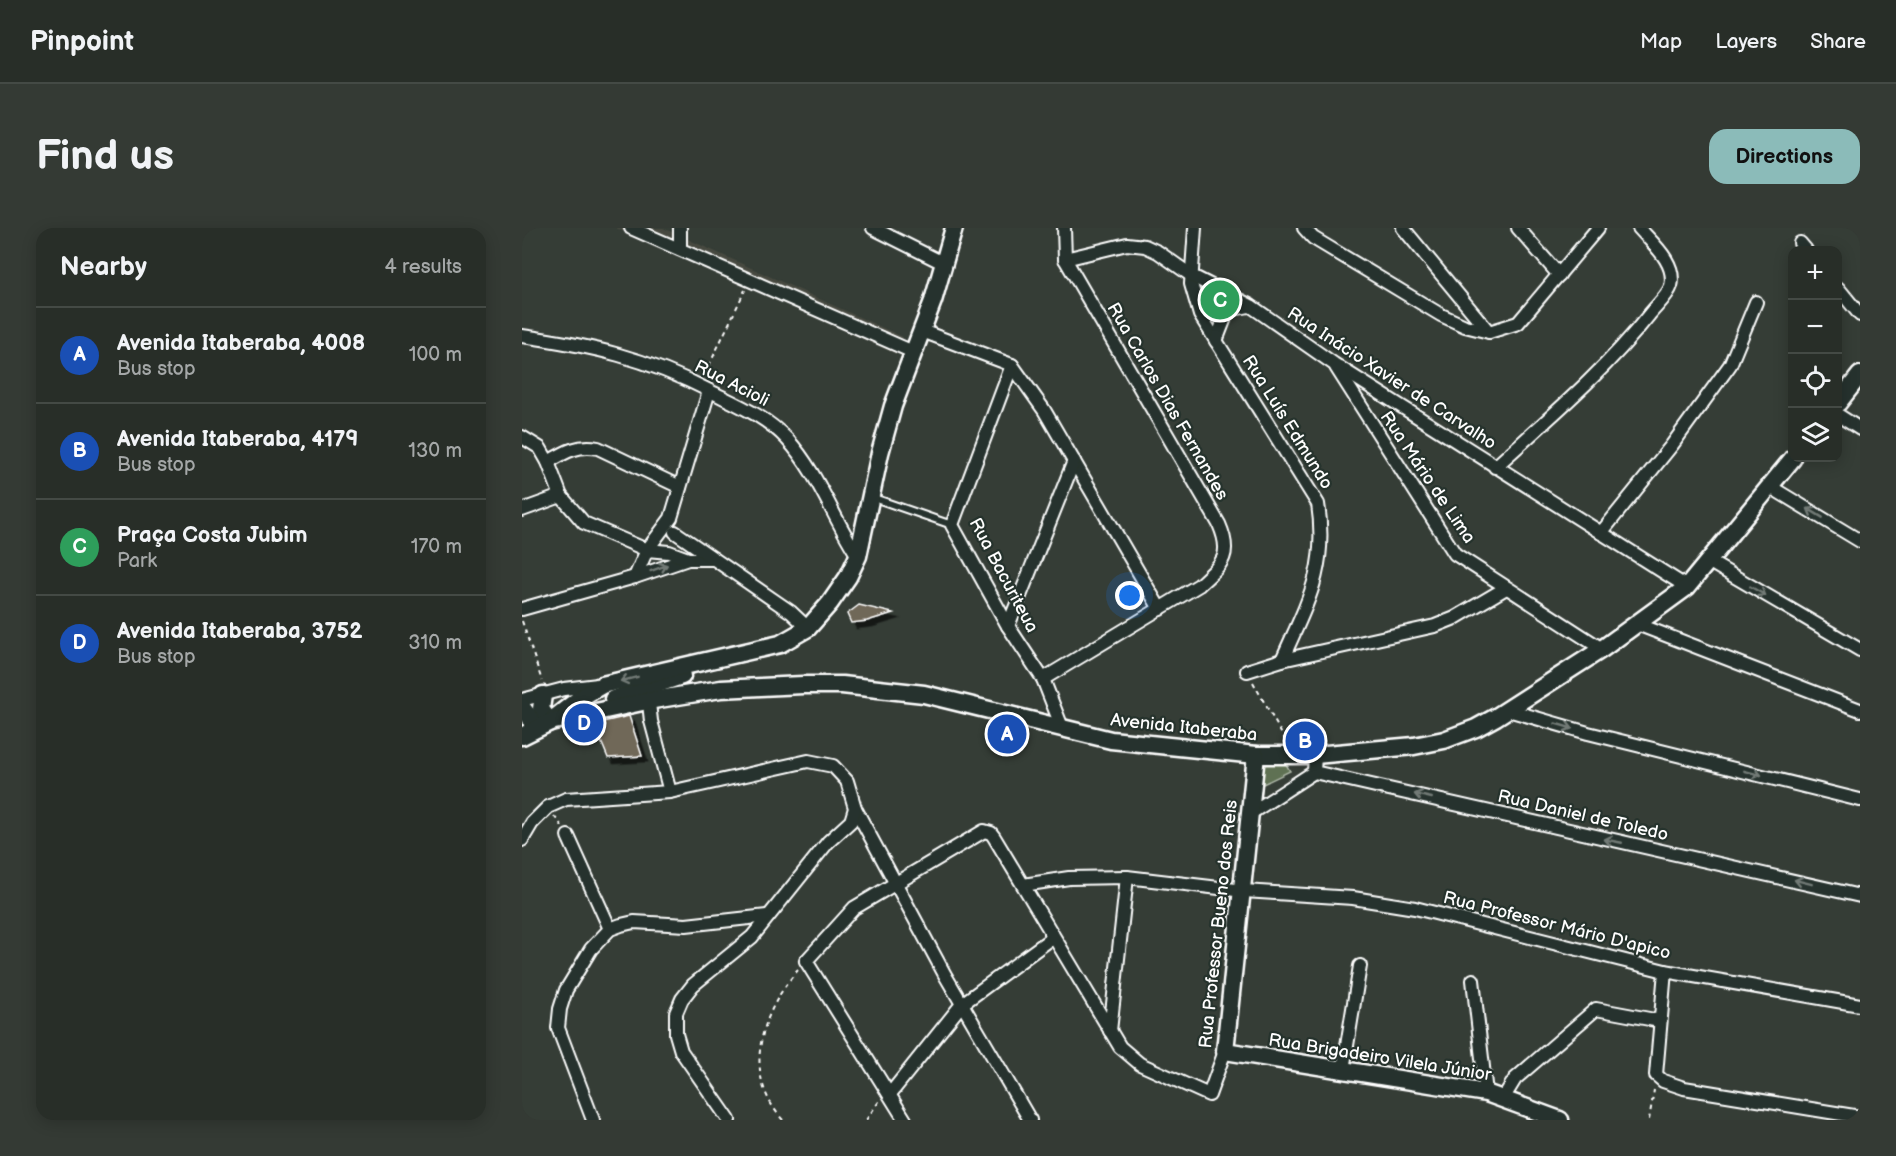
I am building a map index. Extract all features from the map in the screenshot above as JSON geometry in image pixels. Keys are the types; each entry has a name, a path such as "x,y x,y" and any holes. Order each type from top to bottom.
{"main road":[{"path":"656,672 780,644 808,628 842,586 858,556 893,406 945,264 954,228"},
{"path":"1842,398 1860,375"},
{"name":"Avenida Itaberaba","path":"527,733 550,722 648,694 803,685 882,688 962,702 1063,729 1148,746 1256,755 1315,755 1414,746 1444,740 1476,728 1508,710 1602,649 1687,587 1790,462"},
{"path":"648,694 714,660"},
{"name":"Avenida Itaberaba","path":"550,722 580,698 602,685 656,672 682,676 721,688"},
{"path":"544,695 541,709 550,722"},
{"path":"522,707 531,719 527,733"},
{"name":"Rua Professor Bueno dos Reis","path":"1225,1051 1244,891 1256,755"},
{"name":"Rua Brigadeiro Vilela Júnior","path":"1225,1051 1486,1093 1504,1097 1560,1120"}],"street":[{"path":"631,228 913,352"},
{"path":"680,228 680,249"},
{"path":"873,228 945,264"},
{"name":"Rua Carlos Dias Fernandes","path":"1043,679 1199,585 1224,558 1225,538 1065,260 1064,228"},
{"name":"Rua Luís Edmundo","path":"1195,228 1193,296 1200,315 1318,504 1322,528 1321,559 1314,587 1282,660"},
{"path":"1304,228 1313,238 1404,295 1464,326 1490,332 1518,323 1598,228"},
{"path":"1403,228 1490,332"},
{"path":"1518,228 1559,275"},
{"path":"1495,467 1594,379 1626,344 1668,291 1671,278 1667,260 1639,228"},
{"name":"Rua Inácio Xavier de Carvalho","path":"1065,260 1127,244 1145,246 1192,276 1251,306 1334,364 1687,587"},
{"path":"1842,293 1860,315"},
{"path":"1601,532 1672,445 1730,365 1756,302"},
{"path":"1216,341 1228,310 1251,306"},
{"path":"922,331 1012,365 1044,410 1160,609"},
{"name":"Rua Acioli","path":"522,336 621,354 751,410 787,439 809,468 858,556"},
{"name":"Rua Mário de Lima","path":"1334,364 1448,545 1467,564 1542,608 1602,649"},
{"name":"Rua Bacuriteua","path":"1012,365 952,525 1008,626 1043,679 1063,729"},
{"path":"635,577 647,550 671,518 704,388"},
{"path":"1842,417 1860,429"},
{"path":"522,437 540,448 561,496 584,523 647,550 669,552 688,559"},
{"path":"548,462 572,449 588,446 598,448 680,487"},
{"path":"1008,626 1074,461"},
{"path":"1769,486 1860,541"},
{"path":"522,510 561,496"},
{"path":"671,518 688,559"},
{"path":"675,532 791,612 808,628"},
{"path":"522,609 635,577 688,559 714,559"},
{"path":"1708,561 1860,650"},
{"path":"1247,671 1282,660 1435,626 1455,618 1506,588"},
{"path":"1637,624 1860,710"},
{"path":"522,700 602,685"},
{"path":"648,694 670,792"},
{"path":"1508,710 1588,733 1860,800"},
{"path":"1251,813 1314,772 1315,755"},
{"path":"522,840 532,823 548,807 566,799 670,792 808,761 822,762 832,766 847,781 855,808 894,882 1030,1120"},
{"name":"Rua Daniel de Toledo","path":"1314,772 1860,896"},
{"path":"729,1120 681,1051 676,1034 676,1013 682,999 693,985 752,937 828,842 851,821 855,808"},
{"path":"905,1120 806,961 855,908 894,882 987,831 1023,885 1052,938 1110,1031"},
{"path":"568,836 610,929"},
{"path":"1110,1031 1127,877"},
{"name":"Rua Professor Mário D'apico","path":"1023,885 1069,878 1127,877 1244,891 1353,898 1415,908 1665,971 1860,1005"},
{"path":"593,1120 558,1028 560,1009 566,990 591,949 610,929 634,922 686,926 767,916"},
{"path":"889,1092 962,1004 1052,938"},
{"path":"1343,1070 1360,966"},
{"path":"1665,971 1656,1075 1663,1081 1684,1088 1860,1117"},
{"path":"1473,980 1486,1093"},
{"path":"1504,1097 1515,1079 1596,1009 1660,1021"},
{"name":"Rua Professor Bueno dos Reis","path":"1110,1031 1120,1047 1140,1064 1209,1095 1225,1051"}],"lane":[{"path":"871,497 952,525"}],"path":[{"path":"704,388 750,280"},
{"path":"522,621 544,695"},
{"path":"1247,671 1293,755"},
{"path":"548,807 568,836"},
{"path":"783,1120 764,1094 759,1068 766,1020 775,1000 806,961"},
{"path":"1649,1120 1656,1075"},
{"path":"866,1120 889,1092"}],"shaded area":[{"path":"616,228 663,228 903,337 896,354"}],"green space":[{"path":"1263,759 1283,759 1290,771 1261,785"}],"building":[{"path":"859,605 893,613 851,623 847,614"},
{"path":"629,716 642,756 608,758 594,724"}],"place":[{"name":"Praça Costa Jubim","path":"1220,300"},
{"name":"Avenida Itaberaba, 3752","path":"584,723"},
{"name":"Avenida Itaberaba, 4008","path":"1007,734"},
{"name":"Avenida Itaberaba, 4179","path":"1305,741"}]}
